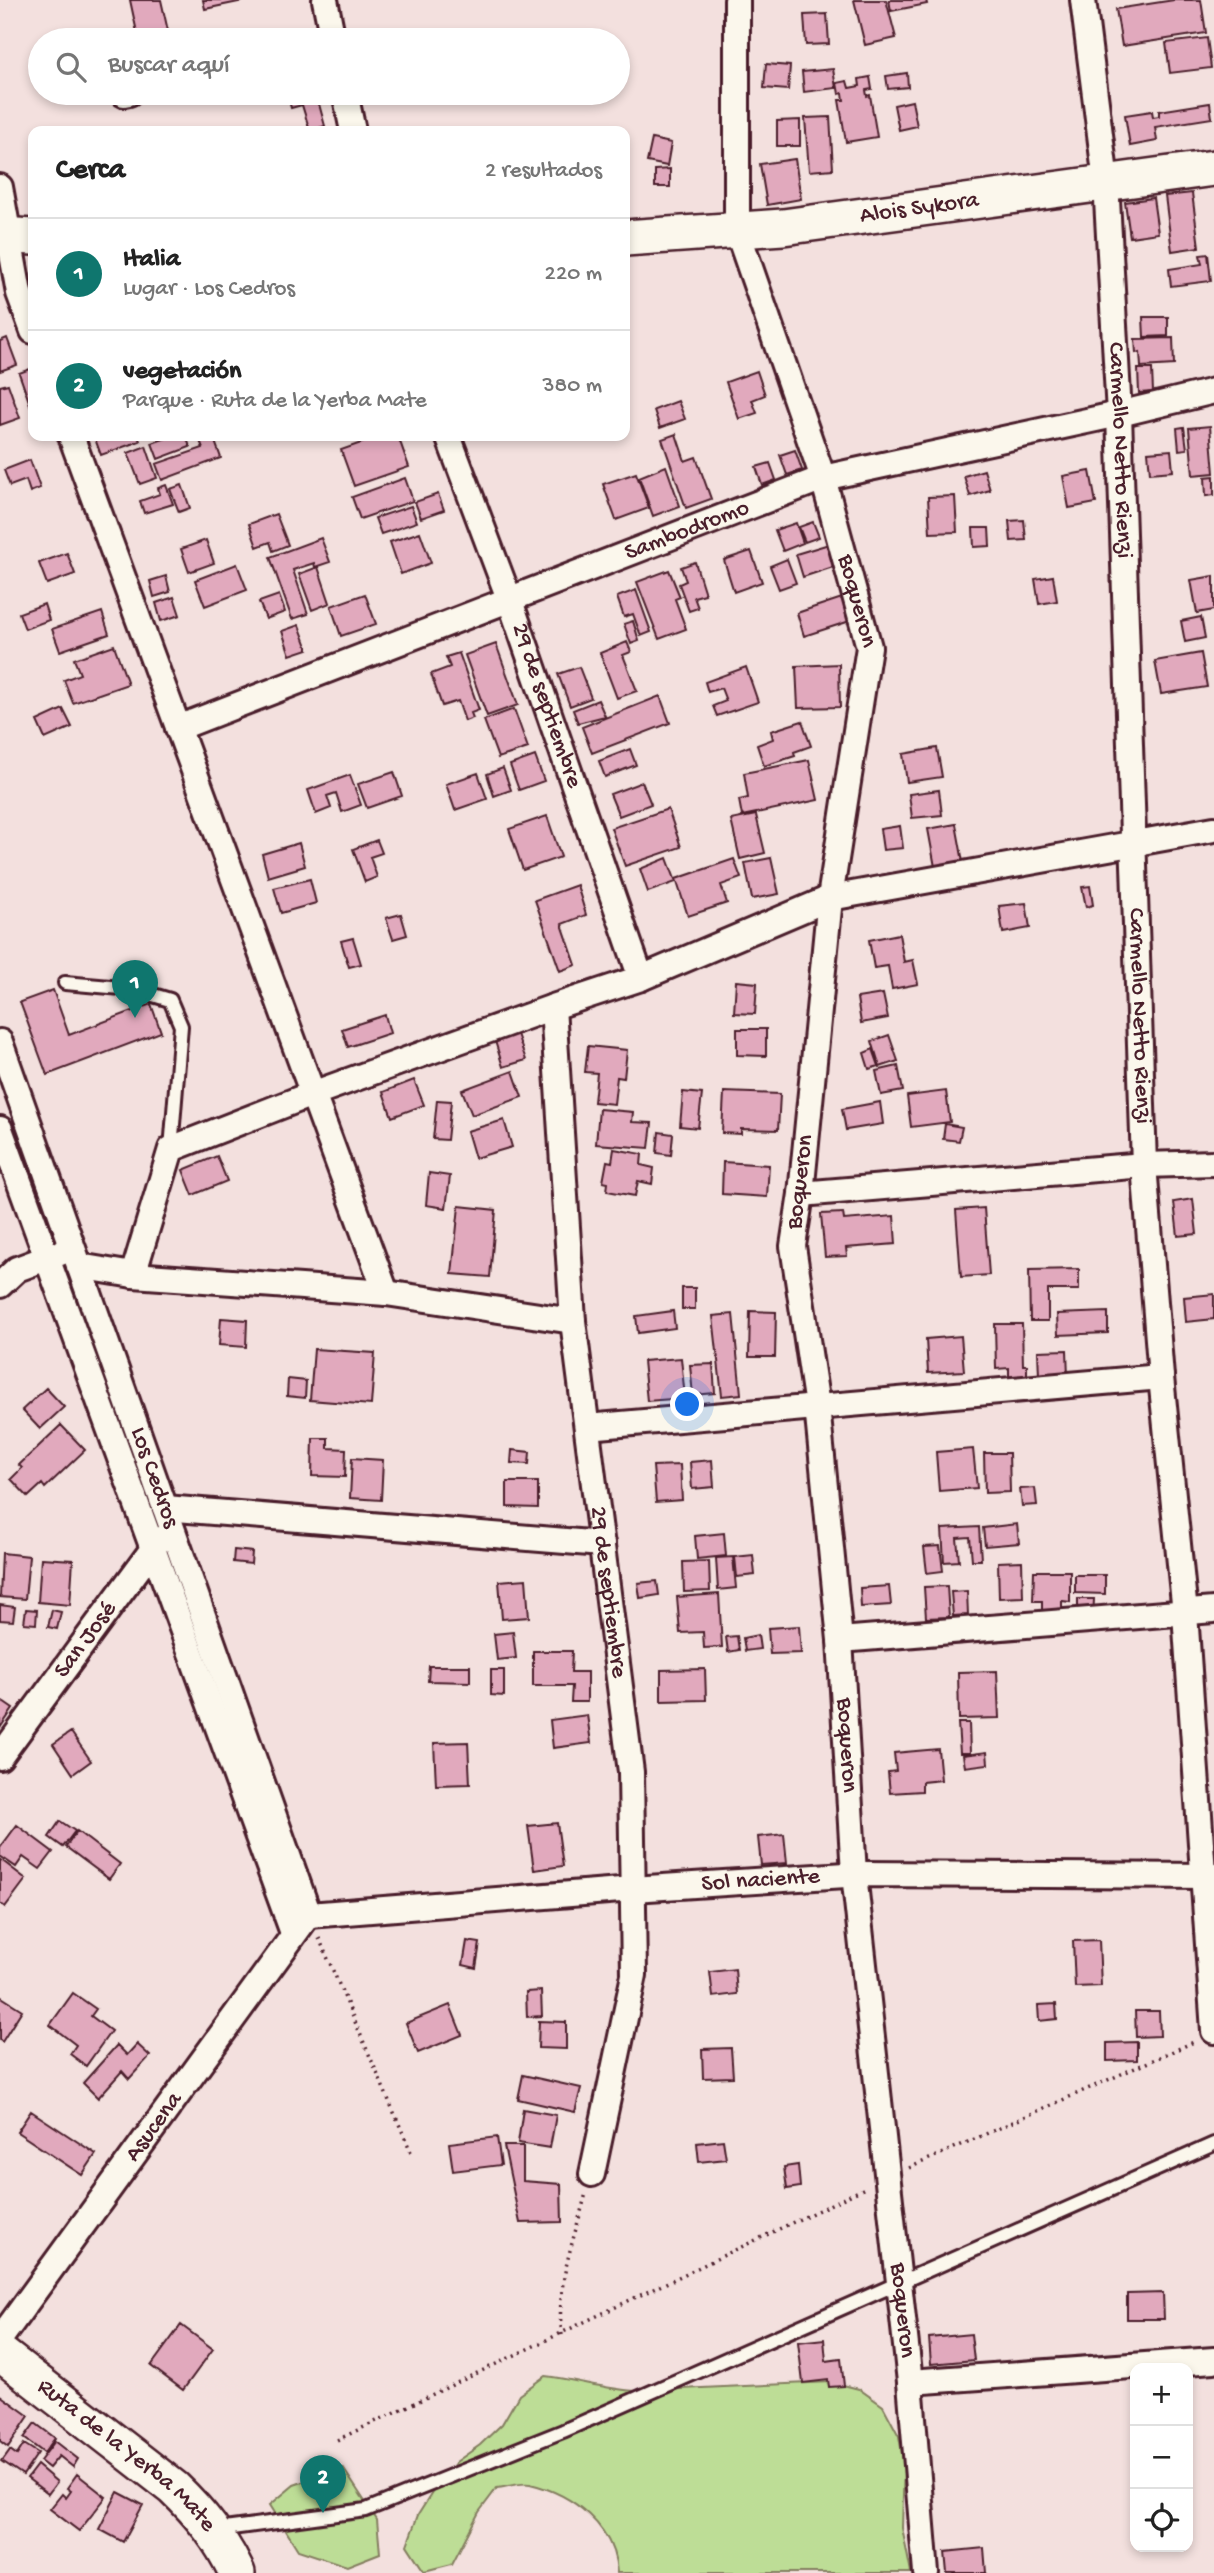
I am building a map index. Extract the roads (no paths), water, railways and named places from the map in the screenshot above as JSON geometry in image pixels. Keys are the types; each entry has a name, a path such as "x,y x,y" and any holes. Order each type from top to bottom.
{"street":[{"path":"325,0 331,28"},
{"name":"Boqueron","path":"737,0 737,230 823,478 869,647 830,898 801,1194 793,1246 817,1406 840,1640 854,1874 910,2382 926,2573"},
{"name":"Carmello Netto Rienzi","path":"1083,0 1106,181 1119,414 1144,1165 1208,1876 1208,2035"},
{"path":"348,105 352,126"},
{"name":"Alois Sykora","path":"630,238 796,225 1214,168"},
{"path":"0,187 14,236 19,293 28,317"},
{"name":"Sambodromo","path":"178,728 823,478 1214,391"},
{"path":"74,441 386,1293"},
{"name":"29 de septiembre","path":"450,441 510,601 641,978"},
{"path":"133,1275 171,1149 312,1094 641,978 830,898 1214,829"},
{"name":"29 de septiembre","path":"553,1007 573,1321 631,1772 634,1975 592,2174"},
{"name":"Los Cedros","path":"0,1042 168,1516 301,1924"},
{"path":"0,1129 153,1549 301,1924"},
{"path":"801,1194 1144,1165 1214,1163"},
{"path":"0,1285 17,1269 47,1258 76,1257 133,1275 386,1293 573,1321"},
{"path":"587,1427 1161,1377"},
{"path":"168,1516 602,1544"},
{"name":"San José","path":"0,1757 153,1549 168,1516"},
{"path":"840,1640 1214,1610"},
{"name":"Sol naciente","path":"301,1924 633,1889 854,1874 1208,1876"},
{"name":"Asucena","path":"0,2339 301,1924"},
{"name":"Ruta de la Yerba Mate","path":"0,2353 174,2488 213,2530 237,2573"},
{"path":"910,2382 1214,2360"}],"lane":[{"path":"65,983 133,989 170,1000 181,1026 171,1149"},
{"path":"213,2530 366,2510 563,2431 1214,2144"}],"place":[{"name":"Italia","path":"135,1018"},
{"name":"vegetación","path":"323,2513"}]}
